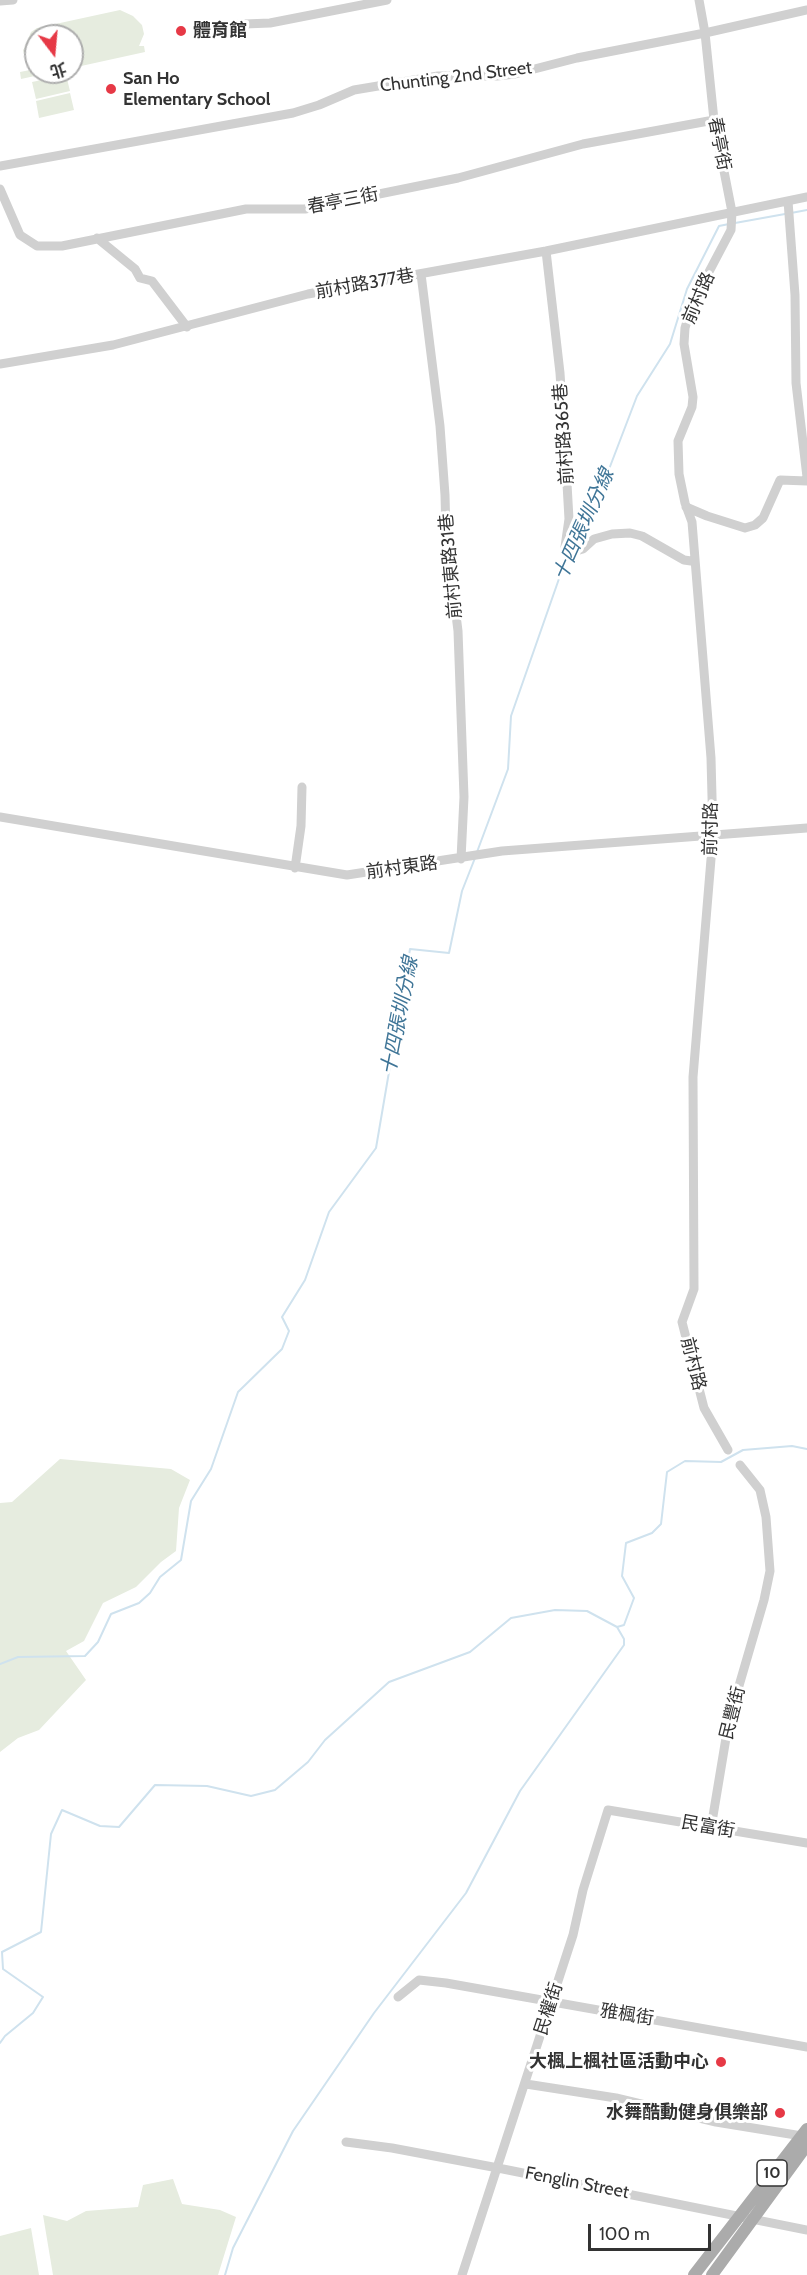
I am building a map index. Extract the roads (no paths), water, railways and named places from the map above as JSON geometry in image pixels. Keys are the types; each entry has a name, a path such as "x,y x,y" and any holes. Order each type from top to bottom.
{"main road":[{"name":"10","path":"694,2275 738,2217 805,2137"},
{"name":"10","path":"712,2275 752,2219 805,2137"}],"street":[{"path":"0,1 13,0"},
{"path":"219,25 270,22 387,0"},
{"name":"春亭街","path":"699,0 705,33 714,120 732,212"},
{"name":"Chunting 2nd Street","path":"0,166 293,112 319,105 354,90 438,76 515,74 578,58 807,10"},
{"name":"春亭三街","path":"0,189 21,235 37,246 62,246 246,209 305,209 458,178 583,144 714,120"},
{"path":"732,212 807,197"},
{"path":"686,507 745,528 755,525 763,518 780,480 807,479 796,383 795,296 788,201"},
{"name":"前村路377巷","path":"0,364 113,345 308,294 546,251 732,212"},
{"name":"前村路","path":"728,1450 716,1434 704,1408 682,1322 694,1289 693,1077 713,835 711,758 692,522 686,507 679,474 678,441 692,407 693,397 684,344 685,328 692,304 731,230 732,212"},
{"path":"97,238 135,269 140,278 152,281 187,327"},
{"name":"前村路365巷","path":"546,251 560,373 566,466 569,519 565,547 576,551 583,549 594,539 612,534 630,533 642,536 684,560 695,559"},
{"name":"前村東路31巷","path":"421,273 440,426 446,534 458,631 464,797 461,859"},
{"path":"295,868 301,826 303,787"},
{"name":"前村東路","path":"0,817 347,875 502,851 807,828"},
{"name":"民豐街","path":"711,1828 729,1720 764,1600 770,1570 766,1517 760,1490 740,1465"},
{"name":"民富街","path":"608,1810 807,1843"},
{"name":"民權街","path":"462,2275 573,1935 583,1890 608,1810"},
{"name":"雅楓街","path":"398,1997 419,1980 446,1983 807,2047"},
{"path":"526,2084 616,2098 716,2122 805,2137"},
{"name":"Fenglin Street","path":"346,2142 392,2148 498,2168 807,2230"}],"waterway":[{"name":"十四張圳分線","path":"791,213 807,210"},
{"name":"十四張圳分線","path":"735,223 785,214"},
{"name":"十四張圳分線","path":"570,547 579,526 598,498 637,396 670,344 687,289 719,226 729,224"},
{"name":"十四張圳分線","path":"477,852 508,769 511,716 568,553"},
{"name":"十四張圳分線","path":"0,1664 18,1657 85,1656 98,1642 111,1614 139,1603 150,1593 160,1577 181,1560 191,1501 211,1469 238,1392 282,1349 289,1331 282,1317 305,1280 329,1212 376,1148 410,949 449,953 462,891 475,858"},
{"path":"0,2043 5,2036 33,2013 43,1997 3,1969 2,1952 41,1932 51,1834 62,1810 100,1826 119,1827 155,1785 207,1786 251,1796 275,1790 308,1762 325,1740 389,1682 470,1652 511,1618 555,1610 587,1611 617,1627 624,1625 634,1598 622,1576 626,1543 652,1533 661,1524 667,1472 685,1461 721,1462 743,1450 792,1446 807,1449"},
{"path":"225,2275 233,2248 293,2131 374,2013 466,1893 520,1791 624,1645 624,1639 617,1627"}],"place":[{"name":"體育館","path":"181,31"},
{"name":"San Ho Elementary School","path":"111,89"},
{"name":"大楓上楓社區活動中心","path":"721,2062"},
{"name":"水舞酷動健身俱樂部","path":"780,2113"}]}
